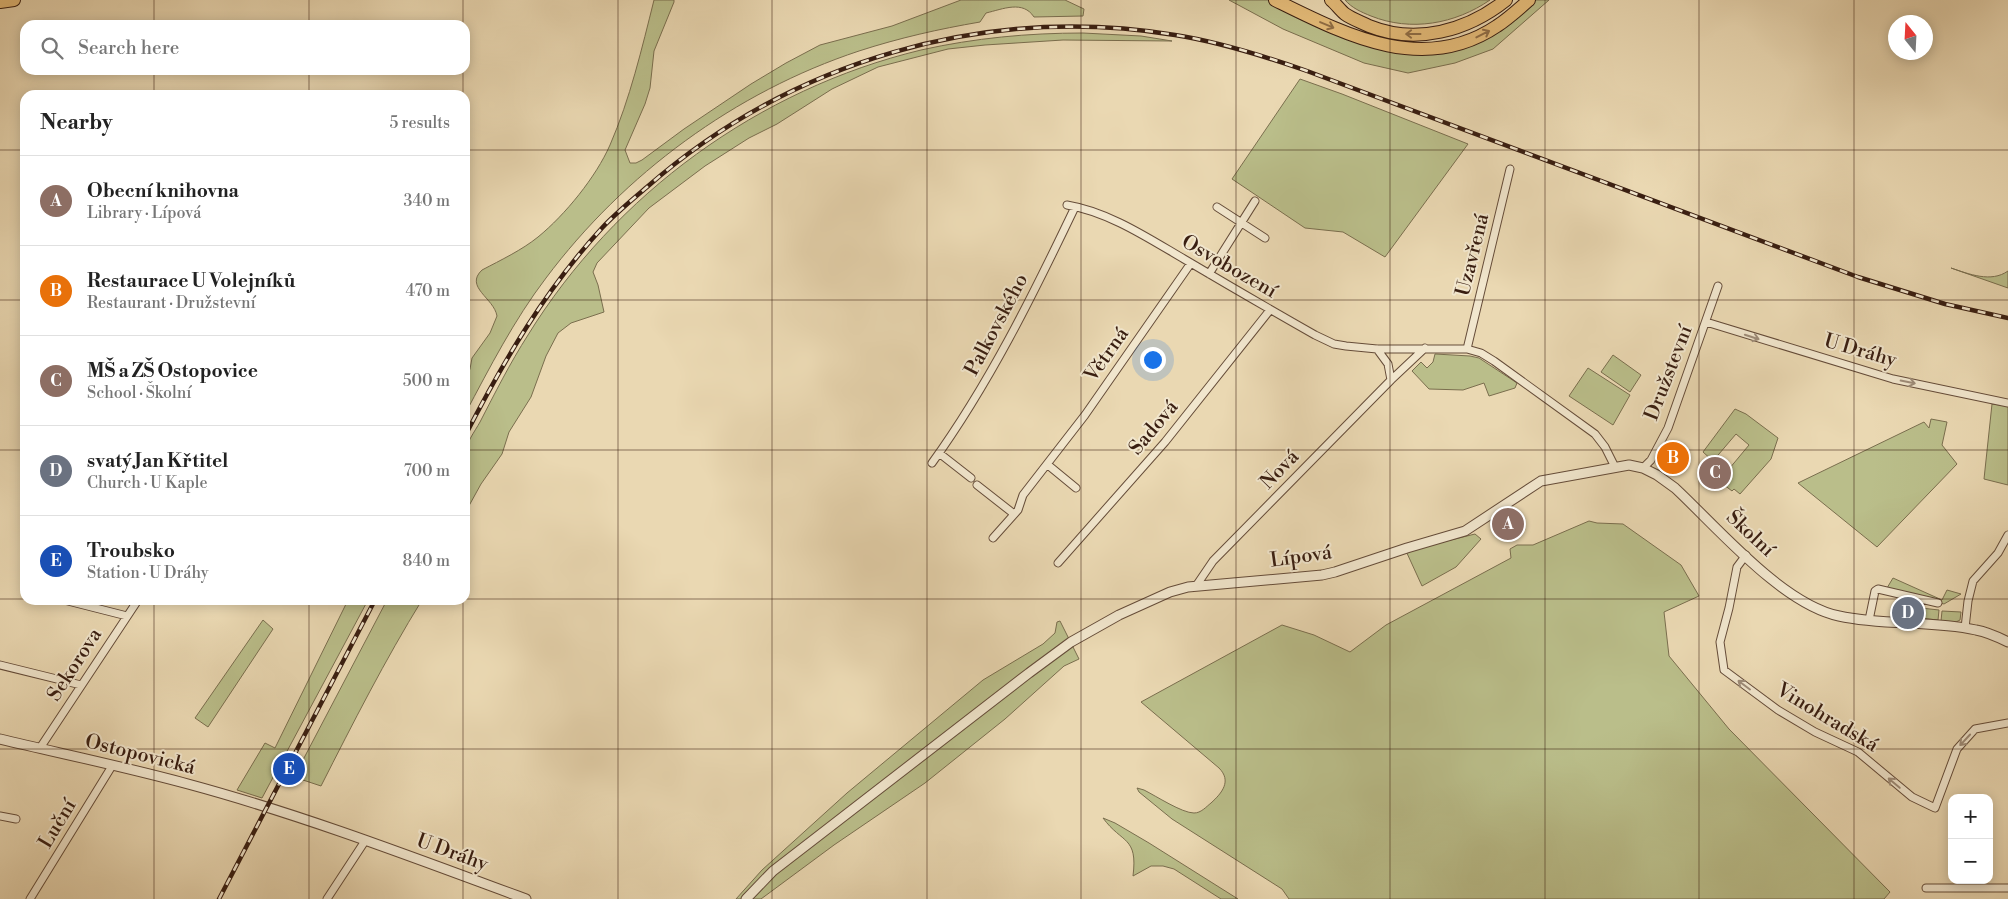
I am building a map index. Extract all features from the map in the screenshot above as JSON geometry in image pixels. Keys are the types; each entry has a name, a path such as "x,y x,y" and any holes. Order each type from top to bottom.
{"highway":[{"path":"0,2 14,0"},
{"path":"1275,0 1325,25 1365,41 1412,50 1448,47 1471,40 1496,27 1529,0"},
{"path":"1331,0 1345,14 1385,32 1430,34 1454,29 1479,19 1506,0"}],"street":[{"name":"Uzavřená","path":"1467,349 1510,168"},
{"path":"1209,274 1255,201"},
{"name":"Osvobození","path":"1071,206 1102,216 1150,240 1270,310 1334,344 1382,351 1425,348 1467,349 1481,353 1494,360 1580,423 1601,441 1615,467"},
{"name":"Palkovského","path":"932,463 995,365 1071,206"},
{"path":"1217,206 1265,238"},
{"name":"Větrná","path":"992,538 1014,514 1023,495 1048,465 1191,263"},
{"name":"Družstevní","path":"1644,468 1651,460 1668,428 1718,286"},
{"name":"Sadová","path":"1058,563 1165,442 1270,310"},
{"name":"U Dráhy","path":"1706,322 1893,379 2008,402"},
{"name":"Nová","path":"1196,586 1213,561 1393,376 1425,348"},
{"path":"1382,351 1393,376"},
{"path":"939,454 971,478"},
{"path":"1048,465 1076,488"},
{"name":"Školní","path":"1584,473 1629,465 1644,468 1658,475 1675,488 1785,590 1817,609 1839,616 1869,620 1965,628 1990,634 2008,642"},
{"name":"Lípová","path":"746,899 773,871 1071,642 1119,615 1170,592 1196,586 1322,575 1335,572 1423,542 1465,531 1541,481 1584,473"},
{"path":"977,485 1014,514"},
{"path":"1965,628 1968,601 1973,581 1998,553 2008,535"},
{"name":"Vinohradská","path":"1746,555 1736,567 1729,608 1720,642 1724,670 1778,710 1815,732 1858,752 1912,797 1935,808 1957,749 1975,729 2008,724"},
{"path":"1869,620 1876,589 1938,603"},
{"path":"1918,620 1920,599"},
{"path":"84,605 127,616"},
{"name":"Sekorova","path":"40,748 135,605"},
{"path":"0,665 81,685"},
{"name":"Ostopovická","path":"0,739 188,784 271,810"},
{"name":"Luční","path":"30,899 112,766"},
{"name":"U Dráhy","path":"271,810 365,841 526,899"},
{"path":"0,816 16,820"},
{"path":"327,899 365,841"},
{"path":"1926,888 2008,888"}],"green space":[{"path":"654,0 674,0 654,51 650,88 645,104 625,150 630,163 642,160 751,84 820,45 892,26 961,0 1065,0 1084,9 1083,16 1034,17 1029,12 1018,7 986,13 980,22 889,42 813,68 769,89 726,113 685,141 647,171 610,204 577,240 523,310 470,405 470,369 472,358 490,333 497,316 495,310 478,287 476,282 477,276 482,270 511,255 538,237 559,218 579,195 597,170 610,145 624,110"},
{"path":"1229,0 1275,0 1390,46 1463,43 1529,0 1549,0 1493,49 1455,63 1408,73 1364,63 1283,29"},
{"path":"1345,0 1490,0 1462,15 1448,20 1432,23 1402,24 1371,16 1357,10"},
{"path":"1083,33 1141,36 1172,41 1063,40 985,45 948,49 878,67 832,89 705,166 649,208 597,263 593,272 604,312 571,323 558,333 546,356 531,397 509,432 502,454 470,504 470,439 509,367 528,335 563,284 603,236 648,193 696,154 748,120 803,91 861,68 921,50 981,39"},
{"path":"1300,79 1468,144 1385,257 1343,232 1305,228 1232,179"},
{"path":"1951,268 1972,275 1987,277 2001,275 2008,271 2008,288"},
{"path":"1435,354 1479,358 1517,383 1515,388 1489,396 1484,383 1463,390 1429,389 1412,371 1421,362 1427,368 1433,362"},
{"path":"1613,355 1641,375 1630,392 1601,372"},
{"path":"1588,368 1630,395 1613,425 1569,396"},
{"path":"1992,404 2008,406 2008,485 1984,479"},
{"path":"1735,409 1746,414 1778,438 1771,459 1740,494 1734,489 1732,491 1719,481 1749,445 1736,434 1713,461 1703,452"},
{"path":"1931,419 1947,422 1942,445 1957,464 1877,547 1798,483 1924,422 1929,428"},
{"path":"1589,521 1623,524 1681,565 1699,596 1664,612 1669,656 1729,729 1890,892 1884,899 1289,899 1282,889 1172,819 1139,792 1137,788 1183,810 1197,813 1215,799 1222,791 1225,782 1223,773 1219,768 1141,702 1282,625 1314,635 1350,652 1386,625 1511,558 1510,549 1517,545 1533,545"},
{"path":"1475,534 1481,539 1456,567 1422,586 1406,551"},
{"path":"1893,578 1942,600 1947,590 1961,594 1944,604 1887,588"},
{"path":"346,605 365,605 262,798 237,790 265,743 275,748"},
{"path":"384,605 419,605 357,715 321,786 294,777"},
{"path":"1921,608 1939,610 1938,620 1920,618"},
{"path":"1942,611 1961,612 1960,620 1956,622 1941,621"},
{"path":"263,620 273,629 208,727 195,718"},
{"path":"1060,621 1079,659 1064,666 1005,719 925,783 834,845 761,899 736,899 762,870 847,793 983,680 1043,644 1055,633 1057,622"},
{"path":"1103,818 1149,843 1238,899 1221,899 1174,869 1163,866 1151,866 1133,876 1134,863 1131,847"}],"railway":[{"path":"470,427 494,381 526,328 581,252 624,207 703,143 764,106 827,75 894,52 962,36 1033,28 1104,27 1175,35 1209,41 1258,55 1307,71 1858,277 1945,304 2008,318"},
{"path":"219,899 372,605"}],"place":[{"name":"Restaurace U Volejníků","path":"1673,458"},
{"name":"MŠ a ZŠ Ostopovice","path":"1715,473"},
{"name":"Obecní knihovna","path":"1508,524"},
{"name":"svatý Jan Křtitel","path":"1908,613"},
{"name":"Troubsko","path":"289,769"}]}
